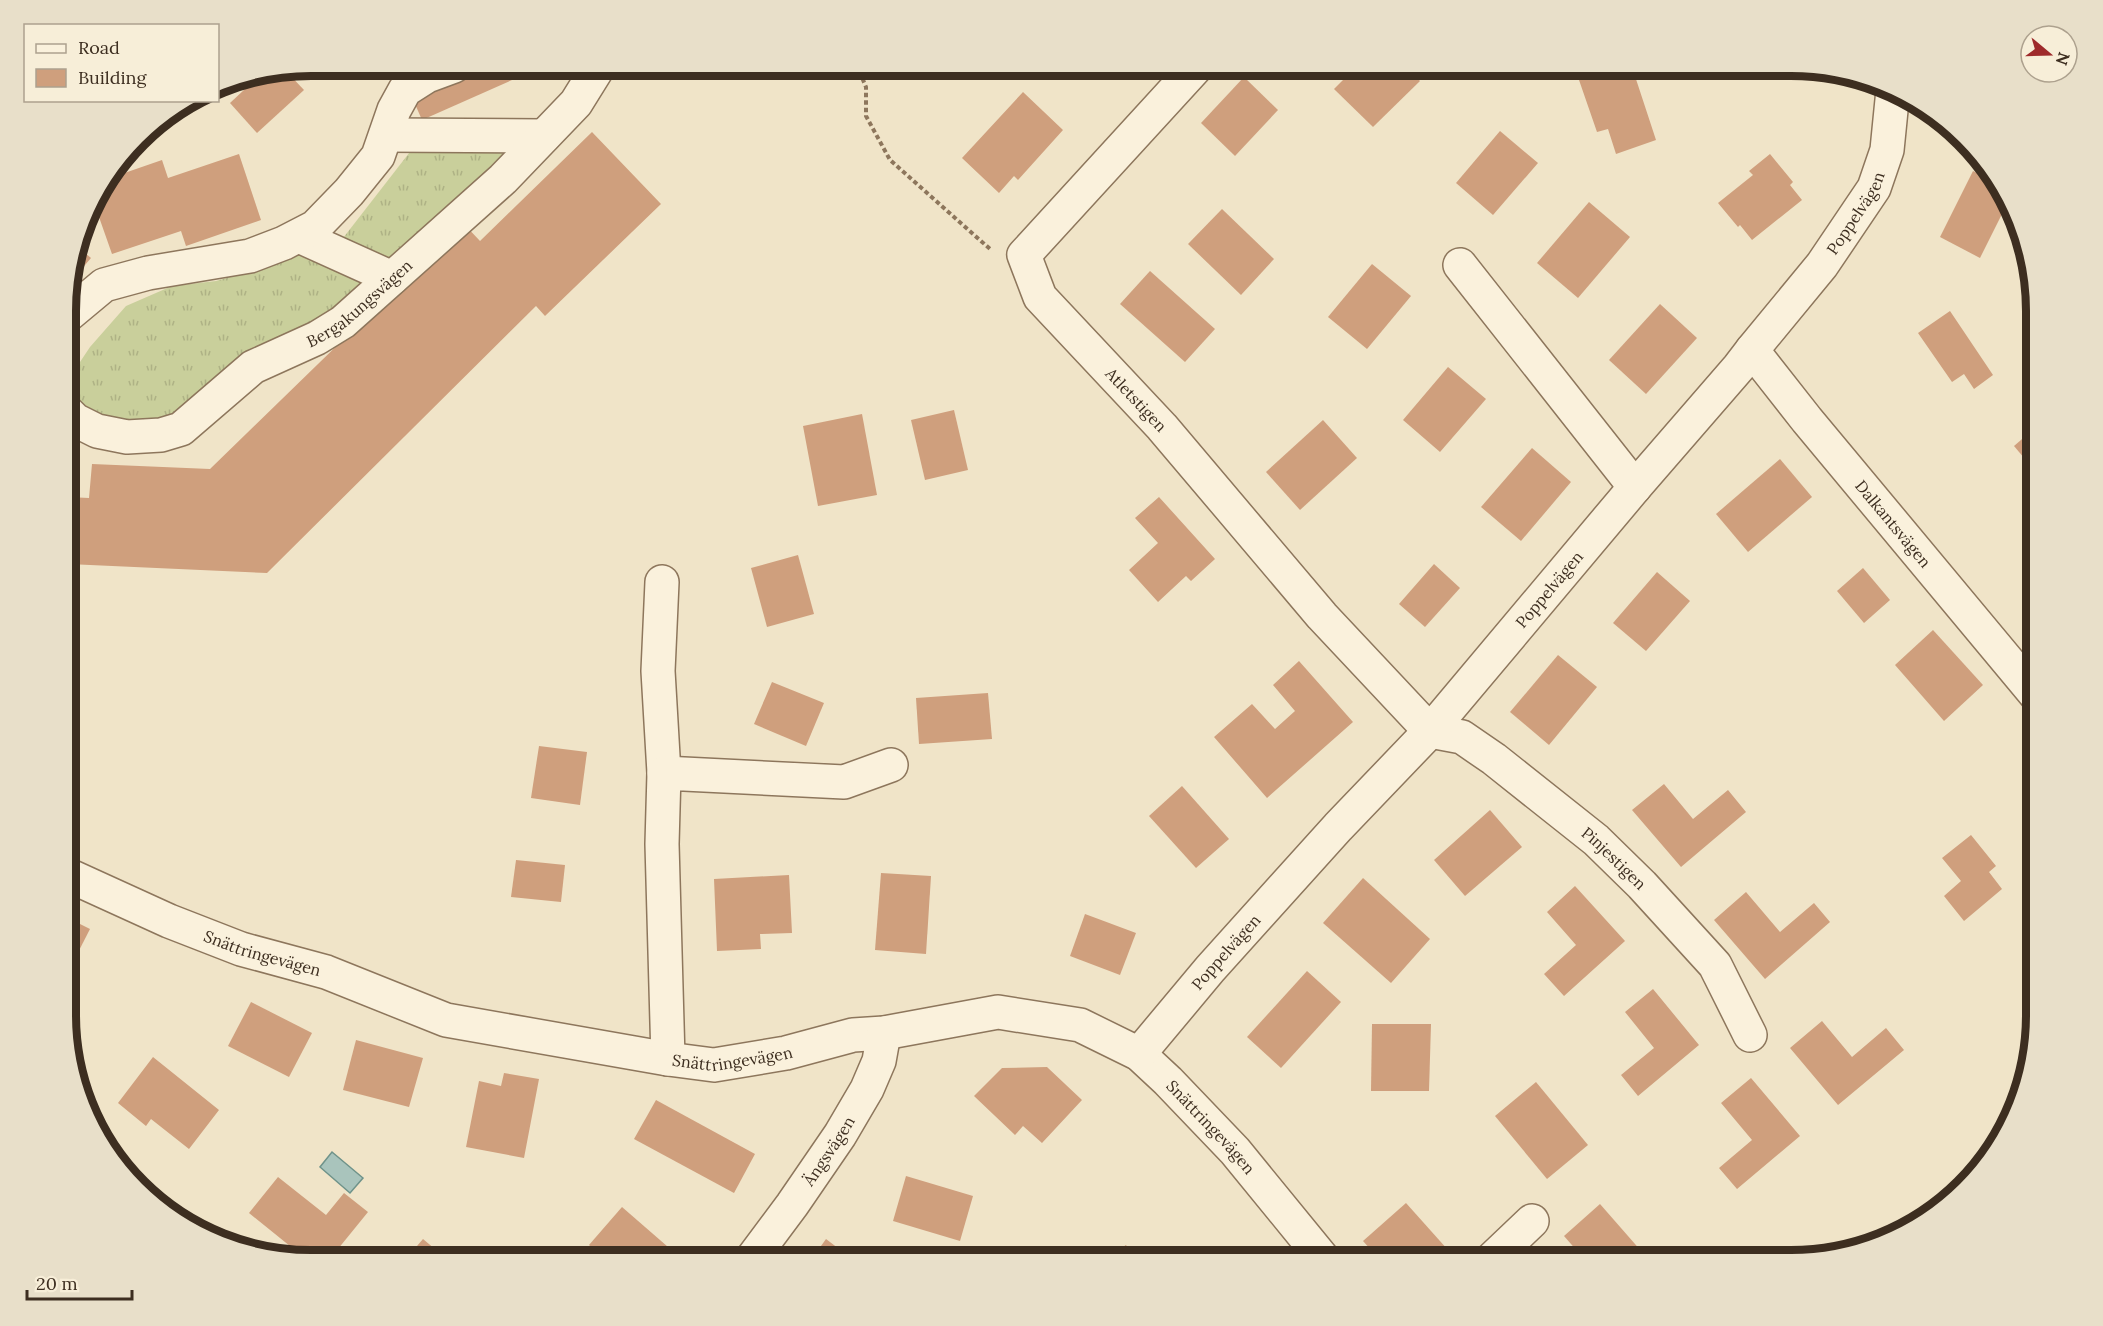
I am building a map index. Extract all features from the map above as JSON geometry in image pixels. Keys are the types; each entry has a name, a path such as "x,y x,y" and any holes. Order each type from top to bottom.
{"street":[{"path":"76,308 104,285 148,273 250,256 284,243 315,227 349,192 378,156 394,110 405,90 428,76"},
{"name":"Bergakungsvägen","path":"76,420 97,431 127,437 161,435 181,429 253,367 317,338 344,322 503,179 576,103 593,76"},
{"path":"1024,255 1188,76"},
{"name":"Poppelvägen","path":"1139,1054 1210,969 1322,845 1430,731 1739,367 1822,265 1874,188 1887,150 1892,99"},
{"path":"386,135 544,136"},
{"path":"299,236 392,278"},
{"name":"Atletstigen","path":"1024,255 1040,297 1162,426 1322,616 1430,731"},
{"path":"1460,265 1635,487"},
{"name":"Dalkantsvägen","path":"1752,350 1807,420 2026,682"},
{"path":"662,582 658,671 664,773 662,844 668,1059"},
{"name":"Pinjestigen","path":"1430,731 1462,737 1494,759 1596,840 1642,885 1715,965 1750,1035"},
{"path":"664,773 844,782 891,765"},
{"name":"Snättringevägen","path":"76,879 169,921 241,949 326,972 446,1020 668,1059 714,1065 786,1053 853,1035 884,1033 998,1012 1080,1025 1139,1054 1235,1151 1309,1250"},
{"name":"Ängsvägen","path":"758,1250 834,1144 867,1089 879,1061 884,1033"},
{"path":"1502,1250 1532,1221"}],"path":[{"path":"861,76 866,87 866,116 890,160 999,257 1024,255"}],"green space":[{"path":"413,148 515,148 397,264 340,242"},
{"path":"307,247 375,281 156,427 90,418 76,399 76,368 90,347 126,306 172,286 216,281 267,266"}],"water":[{"path":"332,1152 363,1178 350,1193 320,1167"}],"building":[{"path":"454,76 510,76 512,80 422,120 411,95"},
{"path":"1347,76 1415,76 1420,81 1373,127 1334,89"},
{"path":"1591,76 1635,76 1656,140 1616,154 1608,129 1597,132 1579,80"},
{"path":"292,77 304,90 257,133 230,103 251,84 265,81"},
{"path":"1244,77 1278,110 1235,156 1201,123"},
{"path":"1023,92 1063,130 1018,180 1014,176 999,193 962,158"},
{"path":"1500,131 1538,163 1493,215 1456,183"},
{"path":"592,132 661,204 545,316 536,306 267,573 76,564 76,497 89,498 92,464 210,469 463,223 480,241"},
{"path":"239,154 261,220 186,246 181,231 112,254 98,214 121,174 162,160 168,178"},
{"path":"1770,154 1793,182 1790,185 1802,200 1752,240 1718,203 1753,175 1749,171"},
{"path":"1973,171 1984,176 2004,210 1980,258 1940,237"},
{"path":"1589,202 1630,237 1578,298 1537,263"},
{"path":"1222,209 1274,259 1241,295 1188,244"},
{"path":"84,252 91,258 80,271"},
{"path":"1372,264 1411,296 1367,349 1328,317"},
{"path":"1150,271 1215,329 1185,362 1120,304"},
{"path":"1660,304 1697,338 1646,394 1609,360"},
{"path":"1950,311 1993,375 1974,389 1964,374 1952,382 1918,333"},
{"path":"1448,367 1486,399 1440,452 1403,420"},
{"path":"954,410 968,470 925,480 911,420"},
{"path":"862,414 877,495 818,506 803,426"},
{"path":"1323,420 1357,458 1300,510 1266,472"},
{"path":"2026,436 2026,460 2014,446"},
{"path":"1532,448 1571,482 1521,541 1481,507"},
{"path":"1780,459 1812,497 1748,552 1716,514"},
{"path":"1159,497 1215,559 1191,581 1186,576 1158,602 1129,570 1158,543 1135,518"},
{"path":"798,555 814,614 767,627 751,568"},
{"path":"1434,564 1460,588 1425,627 1399,604"},
{"path":"1863,568 1890,600 1864,623 1837,591"},
{"path":"1657,572 1690,601 1646,651 1613,623"},
{"path":"1933,630 1983,685 1944,721 1895,665"},
{"path":"1558,655 1597,687 1549,745 1510,712"},
{"path":"1299,661 1353,722 1267,798 1214,737 1252,704 1275,729 1295,711 1273,685"},
{"path":"772,682 824,703 806,746 754,724"},
{"path":"988,693 992,739 919,744 916,698"},
{"path":"539,746 587,752 580,805 531,798"},
{"path":"1664,784 1693,819 1728,790 1746,812 1681,867 1632,810"},
{"path":"1182,786 1229,839 1196,868 1149,816"},
{"path":"1490,810 1522,847 1465,896 1434,860"},
{"path":"1971,835 1996,866 1989,872 2002,889 1964,921 1944,896 1961,881 1942,858"},
{"path":"516,860 565,865 561,902 511,897"},
{"path":"881,873 931,876 926,954 875,950"},
{"path":"789,875 792,933 760,934 761,949 717,951 714,879"},
{"path":"1363,878 1430,939 1391,983 1323,923"},
{"path":"1575,886 1625,941 1564,996 1544,974 1576,945 1547,912"},
{"path":"1746,892 1780,932 1814,903 1830,922 1765,979 1714,920"},
{"path":"1085,914 1136,933 1120,975 1070,956"},
{"path":"76,922 90,929 76,956"},
{"path":"1307,971 1341,1002 1281,1068 1247,1037"},
{"path":"1653,989 1699,1045 1638,1096 1621,1075 1654,1048 1625,1012"},
{"path":"251,1002 312,1033 289,1077 228,1046"},
{"path":"1822,1021 1852,1057 1886,1028 1904,1050 1838,1105 1790,1048"},
{"path":"1372,1024 1431,1024 1429,1091 1371,1091"},
{"path":"356,1040 423,1058 409,1107 343,1090"},
{"path":"153,1057 219,1110 189,1149 151,1119 146,1126 118,1103"},
{"path":"1047,1067 1082,1100 1042,1143 1023,1126 1015,1135 974,1096 1002,1068"},
{"path":"504,1073 539,1079 524,1158 466,1147 479,1081 501,1086"},
{"path":"1751,1078 1800,1136 1737,1189 1719,1168 1752,1140 1721,1103"},
{"path":"1536,1082 1588,1145 1547,1179 1495,1116"},
{"path":"656,1100 755,1154 734,1193 634,1139"},
{"path":"906,1176 973,1196 960,1241 893,1221"},
{"path":"278,1177 326,1215 344,1193 368,1212 337,1250 293,1249 249,1213"},
{"path":"1406,1203 1448,1250 1371,1250 1363,1241"},
{"path":"1600,1204 1640,1250 1576,1250 1564,1236"},
{"path":"622,1207 671,1250 595,1250 589,1245"},
{"path":"423,1239 436,1250 414,1250"},
{"path":"826,1239 840,1250 818,1250"},
{"path":"1126,1245 1129,1250 1118,1250"}]}
